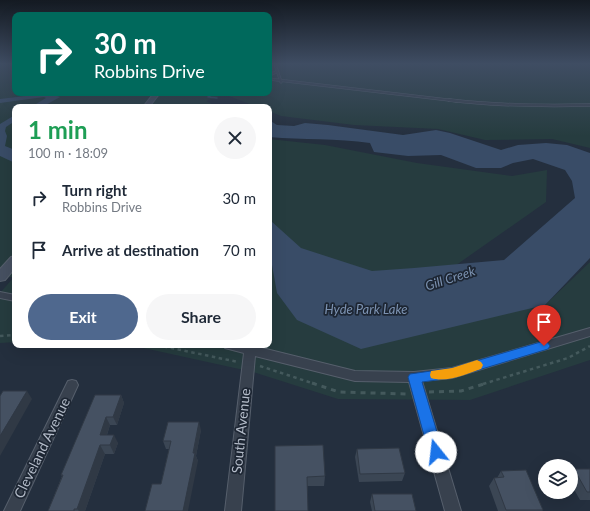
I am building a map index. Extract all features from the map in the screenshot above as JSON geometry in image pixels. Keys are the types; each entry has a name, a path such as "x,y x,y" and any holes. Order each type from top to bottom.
{"main road":[{"path":"149,104 155,96"},
{"path":"1,274 12,263"}],"street":[{"path":"0,295 12,297"},
{"path":"234,348 249,357 355,376 414,377 452,373 590,333"},
{"name":"South Avenue","path":"233,511 249,357"},
{"path":"414,377 452,511"},
{"name":"Cleveland Avenue","path":"12,511 72,385"}],"lane":[{"path":"333,88 460,102 529,106 590,105"}],"path":[{"path":"0,336 12,335"},
{"path":"181,348 249,357 339,392 419,393 461,391 568,358 590,346"}],"green space":[{"path":"0,88 12,88 12,96 219,96 206,101 212,104 12,104 12,277 0,277"},
{"path":"272,88 590,88 590,148 552,139 485,140 438,129 354,125 281,116 272,112 272,104 249,104 229,96 272,96"},
{"path":"272,139 325,145 417,163 512,176 547,170 546,202 432,282 545,305 590,262 590,360 470,400 338,399 253,372 144,348 272,348"},
{"path":"12,279 12,342 0,343 0,293"}],"water":[{"path":"25,96 60,97 47,104 36,104 46,98 44,97 0,103 0,99"},
{"path":"12,117 12,123 6,127 5,131 7,136 5,146 12,149 12,162 0,156 0,124"},
{"name":"Hyde Park Lake","path":"272,122 277,125 294,126 305,123 403,135 436,130 450,133 501,150 518,145 546,143 567,145 590,153 590,258 545,305 361,349 297,320 277,293 272,265 272,222 301,248 372,271 504,260 575,198 572,181 565,170 533,159 513,163 501,168 476,168 441,155 408,156 374,152 370,143 345,140 272,137"}],"building":[{"path":"3,391 27,391 0,436 0,396"},
{"path":"95,395 121,395 113,417 106,417 100,435 114,435 110,445 100,445 77,509 74,509 74,511 48,511 63,475 61,475"},
{"path":"168,422 199,422 193,453 195,453 183,511 145,511 152,484 161,484 171,441 163,441"},
{"path":"323,445 325,476 307,477 308,511 275,511 275,446"},
{"path":"399,448 405,473 360,474 357,449"},
{"path":"578,469 590,469 590,492 587,492 578,476"},
{"path":"526,470 543,510 506,510 494,478 504,477 501,471"},
{"path":"372,494 412,494 416,511 375,511"}],"waterway":[{"path":"210,96 208,97 217,98"}],"slow traffic":[{"path":"436,375 452,373 477,365"}],"route":[{"path":"436,452 414,377 452,373 544,346"}],"water label":[{"name":"Gill Creek","path":"450,278"}]}
